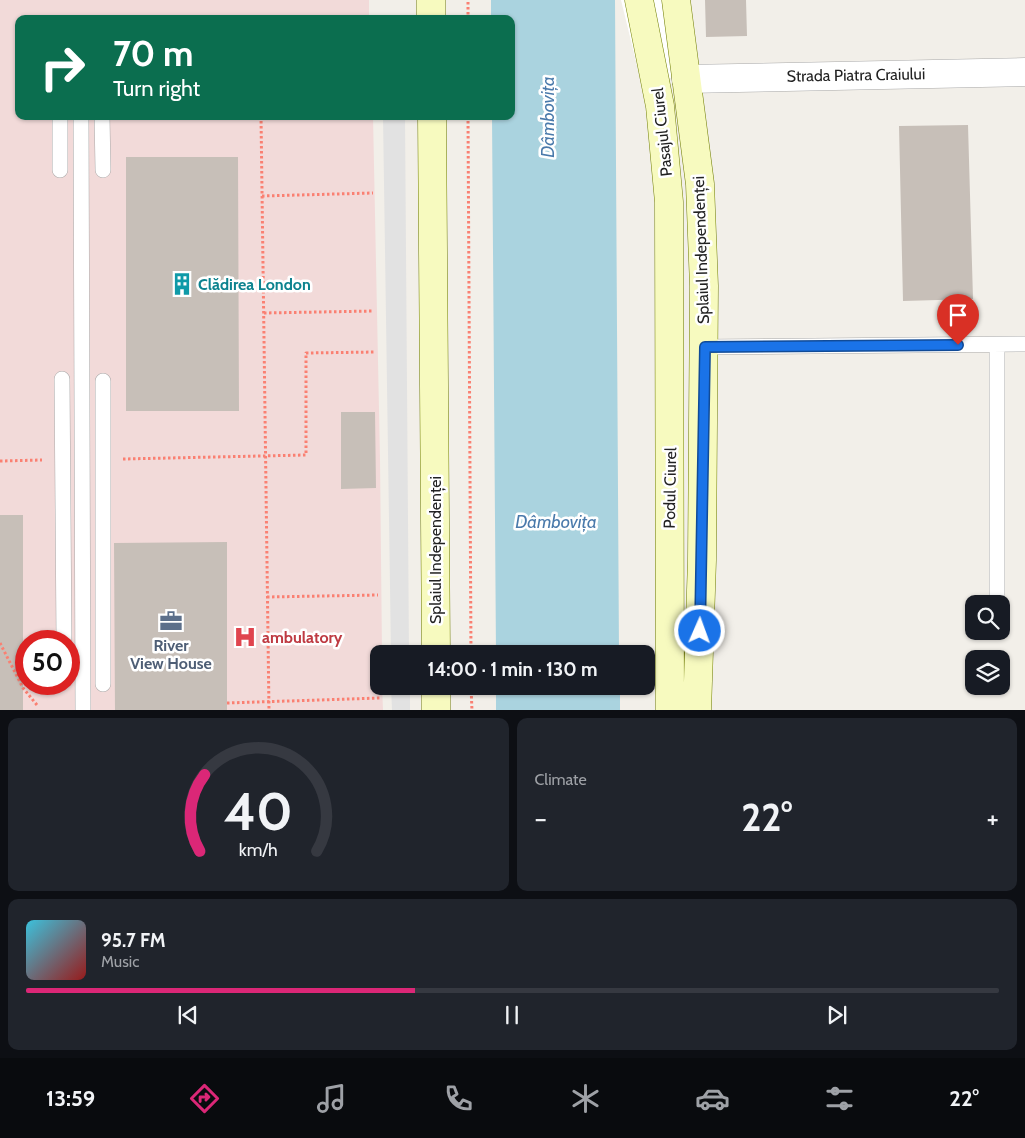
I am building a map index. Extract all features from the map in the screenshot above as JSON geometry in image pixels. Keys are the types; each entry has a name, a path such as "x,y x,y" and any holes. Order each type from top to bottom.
{"main road":[{"path":"431,0 431,15"},
{"name":"Pasajul Ciurel","path":"640,0 660,106 669,202 670,266"},
{"name":"Splaiul Independenței","path":"676,0 700,184 705,347 697,710"},
{"name":"Splaiul Independenței","path":"432,120 436,645"},
{"name":"Podul Ciurel","path":"670,266 670,710"},
{"path":"436,695 436,710"}],"street":[{"name":"Strada Piatra Craiului","path":"686,79 1025,72"}],"lane":[{"path":"60,120 60,170"},
{"path":"82,120 83,710"},
{"path":"102,120 102,170"},
{"path":"997,344 997,595"},
{"path":"705,347 1025,344"},
{"path":"62,379 61,460 64,630"},
{"path":"102,381 103,684"}],"path":[{"path":"468,2 468,15"},
{"path":"261,120 269,710"},
{"path":"468,120 471,645"},
{"path":"262,196 373,194"},
{"path":"264,313 374,311"},
{"path":"103,460 306,455 306,353 375,352"},
{"path":"267,597 378,595"},
{"path":"0,642 23,688 37,705"},
{"path":"471,695 472,710"},
{"path":"227,703 380,698"}],"shaded area":[{"path":"0,0 369,0 369,15 15,15 15,120 373,120 382,645 370,645 370,695 382,695 383,710 0,710"},
{"path":"383,120 405,120 409,645 391,645"},
{"path":"391,695 410,695 410,710 392,710"}],"water":[{"name":"Dâmbovița","path":"491,0 615,0 619,645 496,645 492,120 515,120 515,15 491,15"},
{"path":"496,695 620,695 620,710 496,710"}],"pier":[{"path":"621,0 664,0 678,77 641,82"}],"building":[{"path":"705,0 746,0 747,36 706,37"},
{"path":"968,125 973,299 903,301 899,126"},
{"name":"Clădirea London","path":"126,157 238,157 239,411 126,411"},
{"path":"341,412 375,412 376,488 341,489"},
{"path":"0,515 23,515 23,630 15,630 15,695 23,695 23,710 0,710"},
{"name":"River View House","path":"227,542 227,710 115,710 114,543"}],"place":[{"name":"Clădirea London","path":"182,284"},
{"name":"River View House","path":"171,621"},
{"name":"ambulatory","path":"245,637"}],"route":[{"path":"700,631 705,347 958,345"}]}
